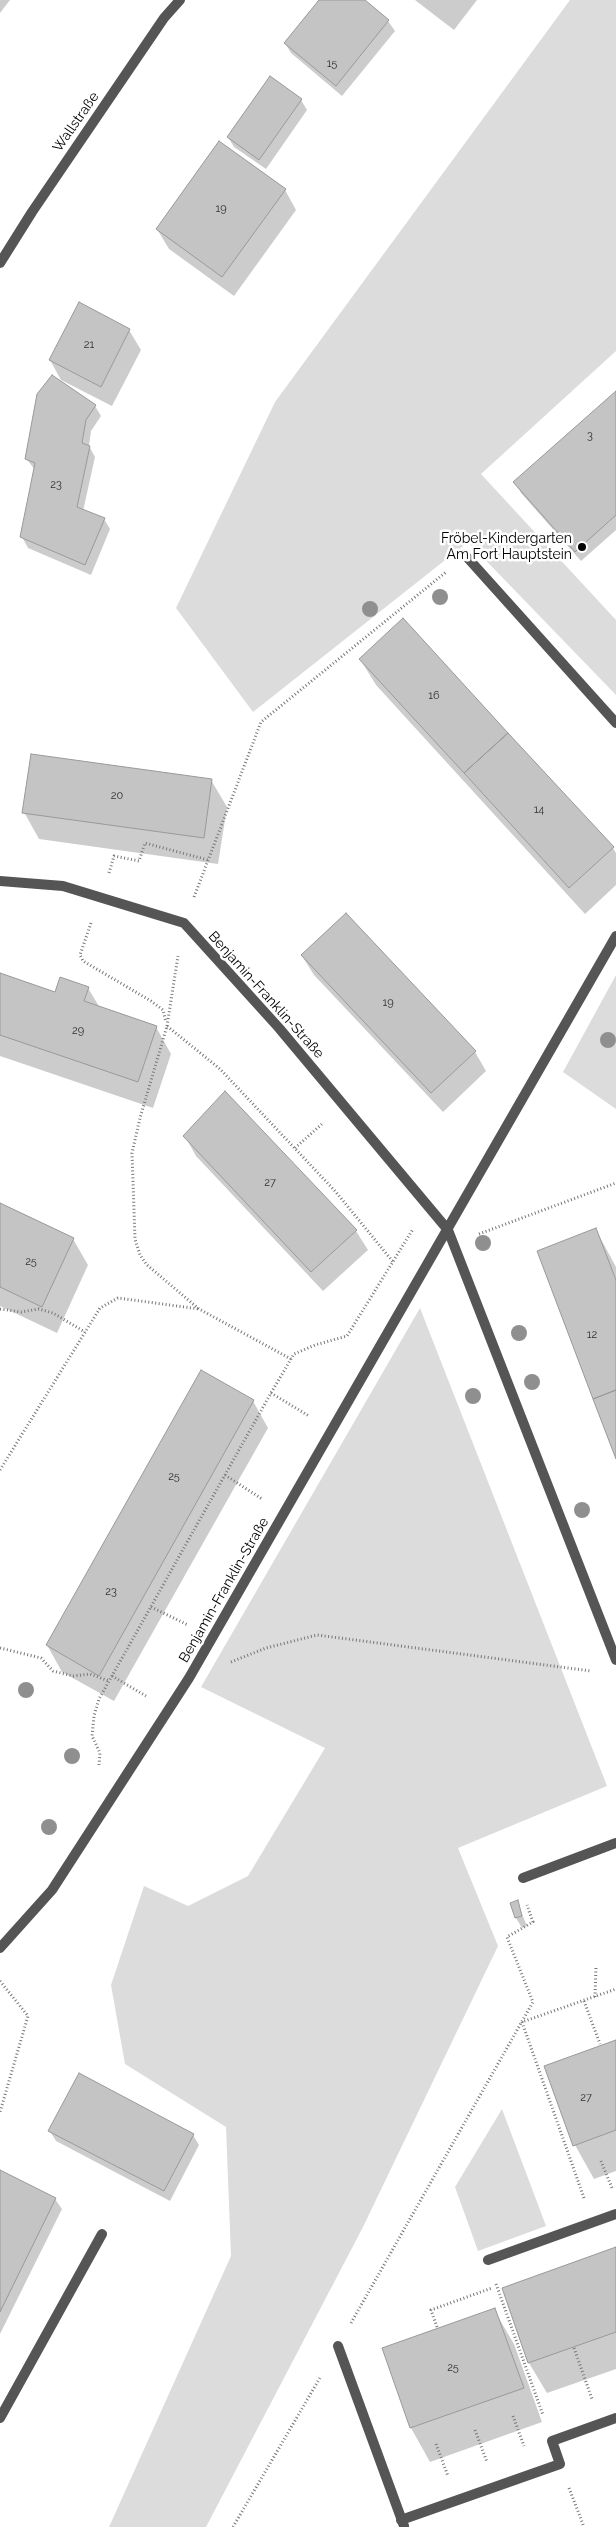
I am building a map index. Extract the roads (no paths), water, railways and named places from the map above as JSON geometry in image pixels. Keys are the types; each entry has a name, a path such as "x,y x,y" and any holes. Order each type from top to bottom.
{"street":[{"name":"Wallstraße","path":"0,263 32,212 160,26 180,0"},
{"path":"466,556 616,723"},
{"name":"Benjamin-Franklin-Straße","path":"0,881 63,886 184,923 279,1028 448,1230 616,1660"},
{"name":"Benjamin-Franklin-Straße","path":"0,1948 52,1890 189,1678 616,936"},
{"path":"523,1878 616,1843"},
{"path":"488,2260 616,2214"},
{"path":"0,2418 102,2234"},
{"path":"338,2346 403,2524 456,2501 560,2464 552,2441 616,2418"}],"place":[{"name":"Fröbel-Kindergarten Am Fort Hauptstein","path":"582,547"}]}
